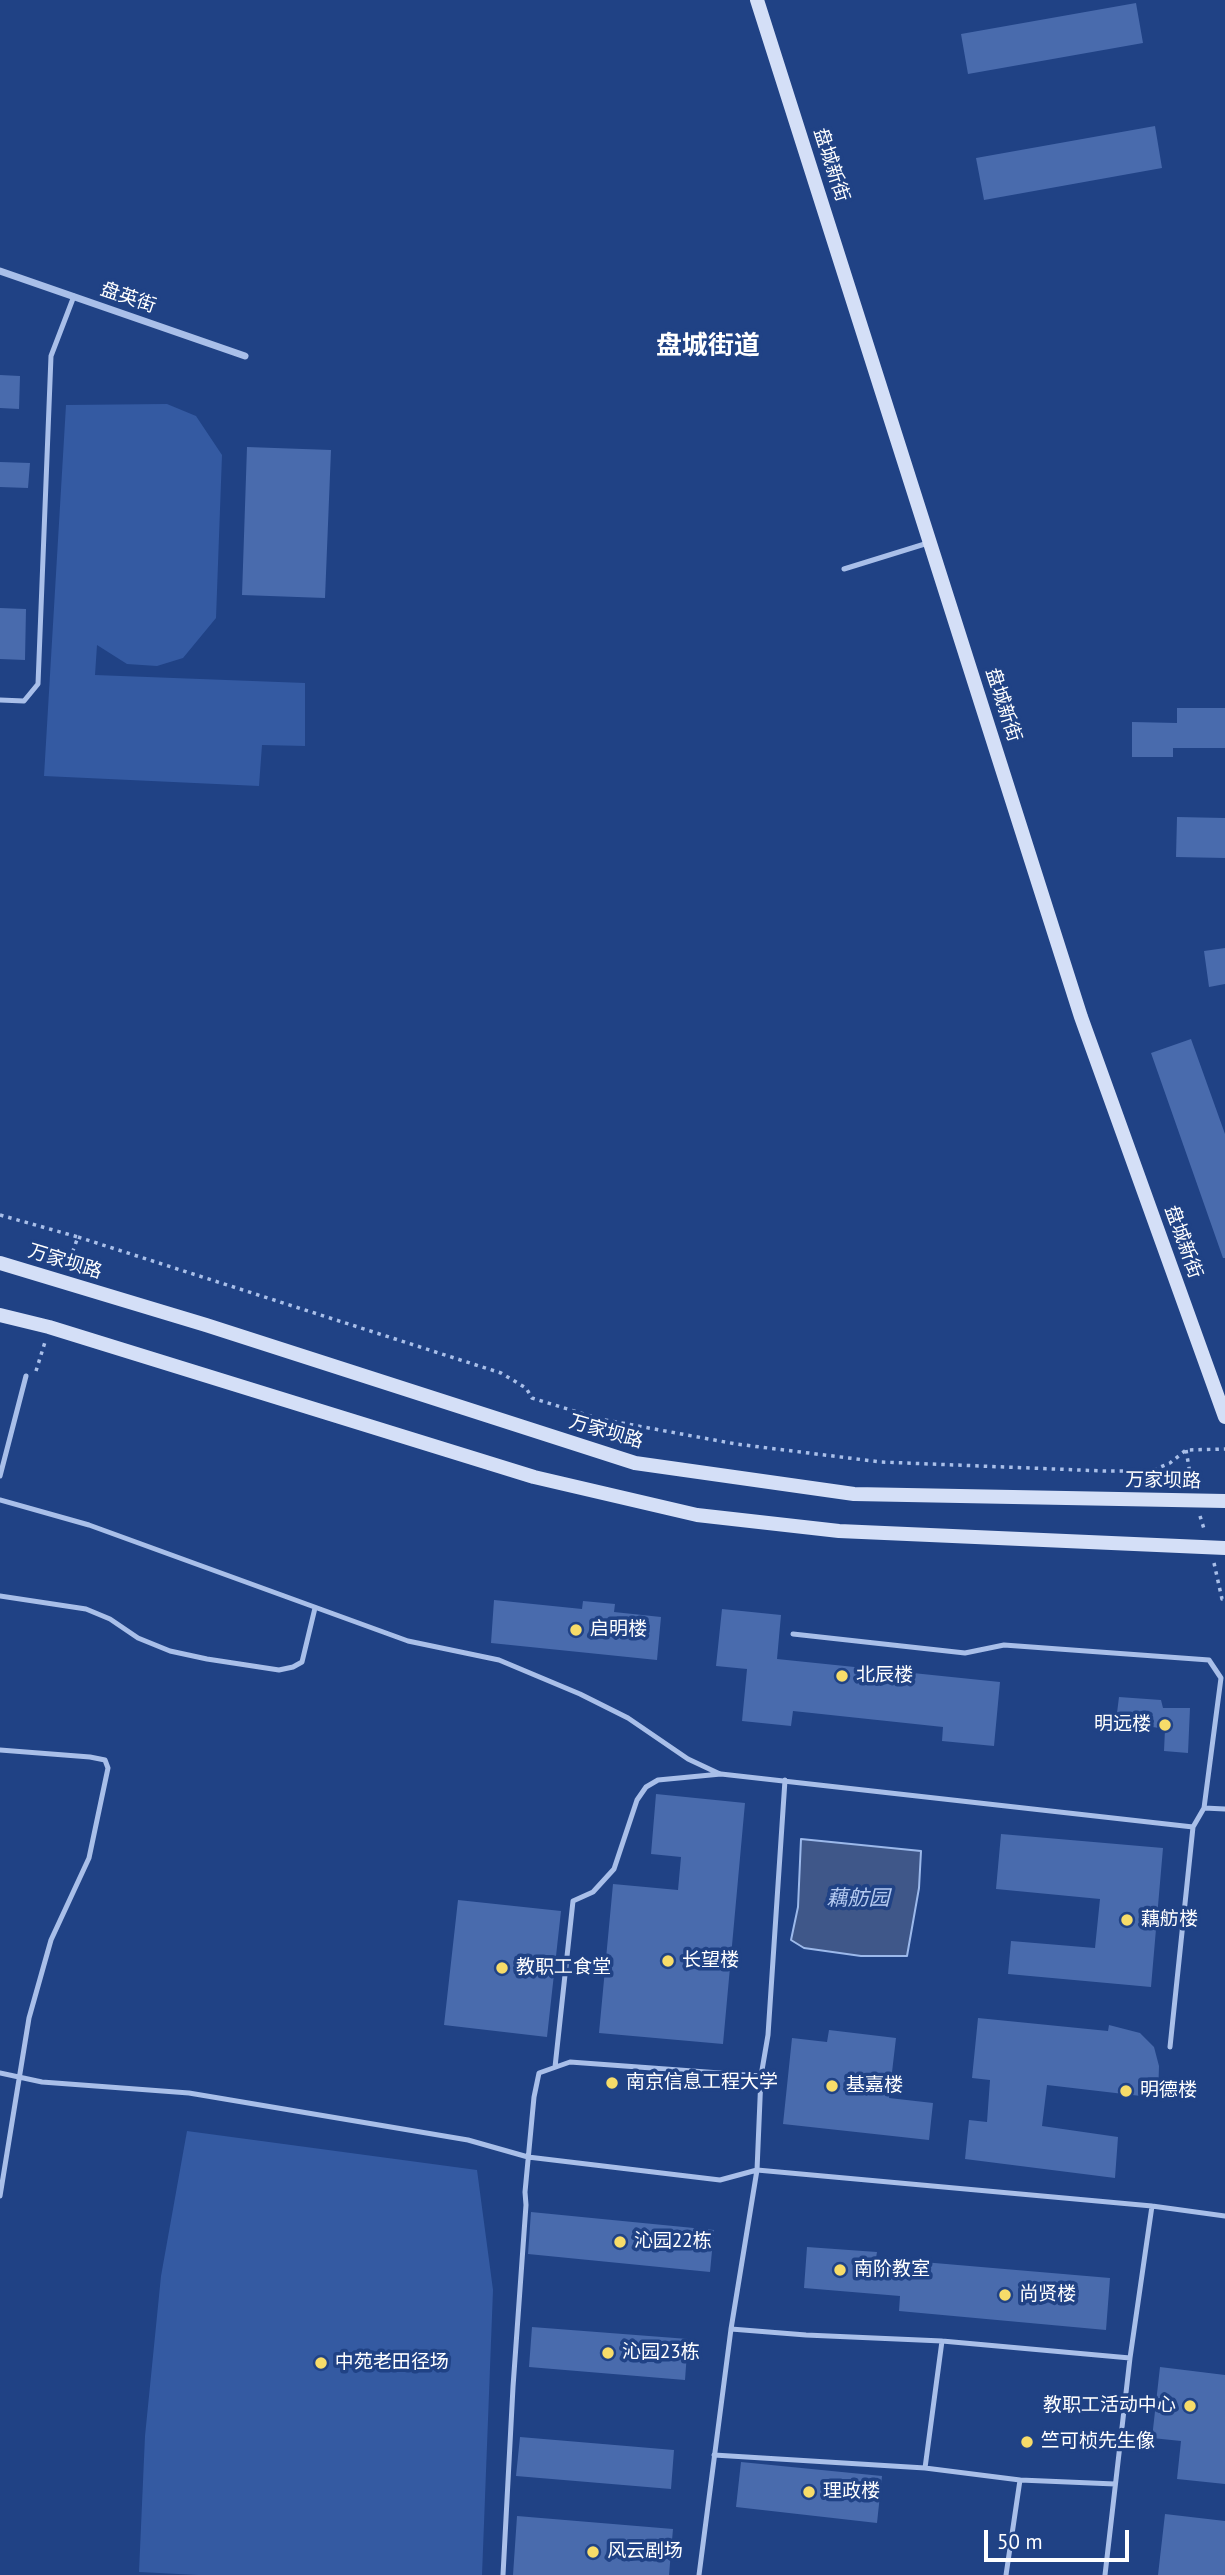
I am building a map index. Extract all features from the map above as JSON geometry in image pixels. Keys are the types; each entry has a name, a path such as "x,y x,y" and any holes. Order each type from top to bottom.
{"main road":[{"name":"盘城新街","path":"757,0 1082,1017 1225,1417"},
{"name":"万家坝路","path":"0,1263 206,1325 635,1462 854,1494 1225,1502"},
{"path":"0,1315 49,1327 534,1477 697,1515 839,1531 1218,1547"}],"street":[{"name":"盘英街","path":"0,271 245,356"}],"lane":[{"path":"0,700 24,701 38,684 51,356 74,296"},
{"path":"844,569 931,542"},
{"path":"0,1476 26,1376"},
{"path":"0,1500 89,1525 408,1641 499,1660 580,1693 628,1718 688,1759 721,1774"},
{"path":"0,1596 86,1609 110,1619 138,1638 170,1651 279,1670 302,1662 316,1608"},
{"path":"793,1634 965,1654 1004,1645 1209,1660 1221,1678 1204,1808 1193,1827 1170,2047"},
{"path":"0,1750 97,1758 105,1760 108,1768 89,1858 51,1940 29,2018 0,2196"},
{"path":"555,2067 573,1901 593,1892 614,1870 637,1800 646,1787 658,1780 721,1774 1193,1827"},
{"path":"699,2575 731,2329 757,2170 761,2076 768,2035 785,1780"},
{"path":"1204,1808 1225,1809"},
{"path":"503,2575 528,2157 539,2073 570,2062 761,2076"},
{"path":"0,2073 42,2082 189,2093 468,2140 528,2157 719,2180 757,2170 1152,2206 1225,2216"},
{"path":"1105,2575 1130,2358 1152,2206"},
{"path":"731,2329 942,2341 1130,2358"},
{"path":"925,2468 942,2341"},
{"path":"714,2455 925,2468 1020,2480 1115,2484"},
{"path":"1006,2575 1020,2480"}],"path":[{"path":"78,1237 501,1373 526,1388 532,1398 600,1419 736,1444 881,1462 1151,1471 1170,1463 1186,1450 1225,1449"},
{"path":"1186,1450 1195,1501 1218,1547 1222,1599 1225,1599"}],"shaded area":[{"path":"167,404 196,416 222,455 216,618 183,658 157,666 127,664 97,645 95,675 305,683 305,746 262,745 259,786 44,776 66,405"},
{"name":"中苑老田径场","path":"187,2131 477,2170 493,2290 482,2575 198,2575 139,2572 145,2436 161,2276"}],"water":[{"name":"藕舫园","path":"801,1839 921,1851 919,1888 907,1956 861,1956 804,1948 791,1940 798,1907"}],"building":[{"path":"1136,3 1143,43 968,74 961,34"},
{"path":"1155,126 1162,168 984,200 976,158"},
{"path":"0,375 20,376 19,409 0,408"},
{"path":"247,447 331,450 325,598 242,595"},
{"path":"0,462 30,463 28,488 0,487"},
{"path":"0,608 26,609 25,660 0,659"},
{"path":"1177,708 1225,708 1225,748 1173,748 1173,757 1132,757 1132,722 1177,723"},
{"path":"1177,817 1225,818 1225,858 1176,857"},
{"path":"1225,948 1225,984 1209,987 1204,951"},
{"path":"1191,1039 1225,1134 1225,1258 1151,1053"},
{"name":"启明楼","path":"494,1600 582,1609 583,1601 615,1604 614,1612 661,1617 657,1660 491,1643"},
{"name":"北辰楼","path":"722,1609 781,1615 777,1659 1000,1682 994,1746 942,1741 943,1727 793,1711 791,1726 742,1721 747,1669 716,1666"},
{"name":"明远楼","path":"1119,1697 1161,1700 1163,1708 1190,1708 1188,1753 1164,1751 1165,1729 1116,1721"},
{"name":"长望楼","path":"656,1794 745,1803 723,2044 599,2033 613,1884 678,1890 681,1857 651,1854"},
{"name":"藕舫楼","path":"1001,1834 1163,1848 1151,1987 1008,1974 1011,1941 1095,1948 1100,1899 996,1889"},
{"name":"教职工食堂","path":"458,1900 561,1911 547,2037 444,2025"},
{"name":"明德楼","path":"978,2018 1108,2031 1109,2025 1140,2033 1154,2047 1159,2066 1158,2098 1047,2085 1042,2126 1118,2137 1115,2178 965,2159 969,2120 987,2122 990,2080 972,2078"},
{"name":"基嘉楼","path":"829,2030 896,2038 889,2098 933,2103 929,2140 783,2124 792,2038 827,2042"},
{"name":"沁园22栋","path":"531,2212 714,2230 710,2272 528,2254"},
{"name":"尚贤楼","path":"807,2247 877,2252 876,2258 1110,2278 1106,2330 899,2311 900,2296 804,2288"},
{"name":"沁园23栋","path":"532,2327 688,2339 685,2380 529,2367"},
{"name":"教职工活动中心","path":"1160,2367 1225,2375 1225,2484 1177,2479 1181,2441 1152,2438"},
{"path":"520,2437 674,2450 671,2489 516,2476"},
{"name":"理政楼","path":"741,2462 882,2476 877,2523 736,2507"},
{"path":"1165,2514 1225,2521 1225,2575 1158,2575"},
{"name":"风云剧场","path":"517,2516 673,2529 669,2575 513,2575"}],"place":[{"name":"启明楼","path":"576,1630"},
{"name":"北辰楼","path":"842,1676"},
{"name":"明远楼","path":"1165,1725"},
{"name":"藕舫楼","path":"1127,1920"},
{"name":"长望楼","path":"668,1961"},
{"name":"教职工食堂","path":"502,1968"},
{"name":"南京信息工程大学","path":"612,2083"},
{"name":"基嘉楼","path":"832,2086"},
{"name":"明德楼","path":"1126,2091"},
{"name":"沁园22栋","path":"620,2242"},
{"name":"南阶教室","path":"840,2270"},
{"name":"尚贤楼","path":"1005,2295"},
{"name":"沁园23栋","path":"608,2353"},
{"name":"中苑老田径场","path":"321,2363"},
{"name":"教职工活动中心","path":"1190,2406"},
{"name":"竺可桢先生像","path":"1027,2442"},
{"name":"理政楼","path":"809,2492"},
{"name":"风云剧场","path":"593,2552"}],"district":[{"name":"盘城街道","path":"708,347"}]}
